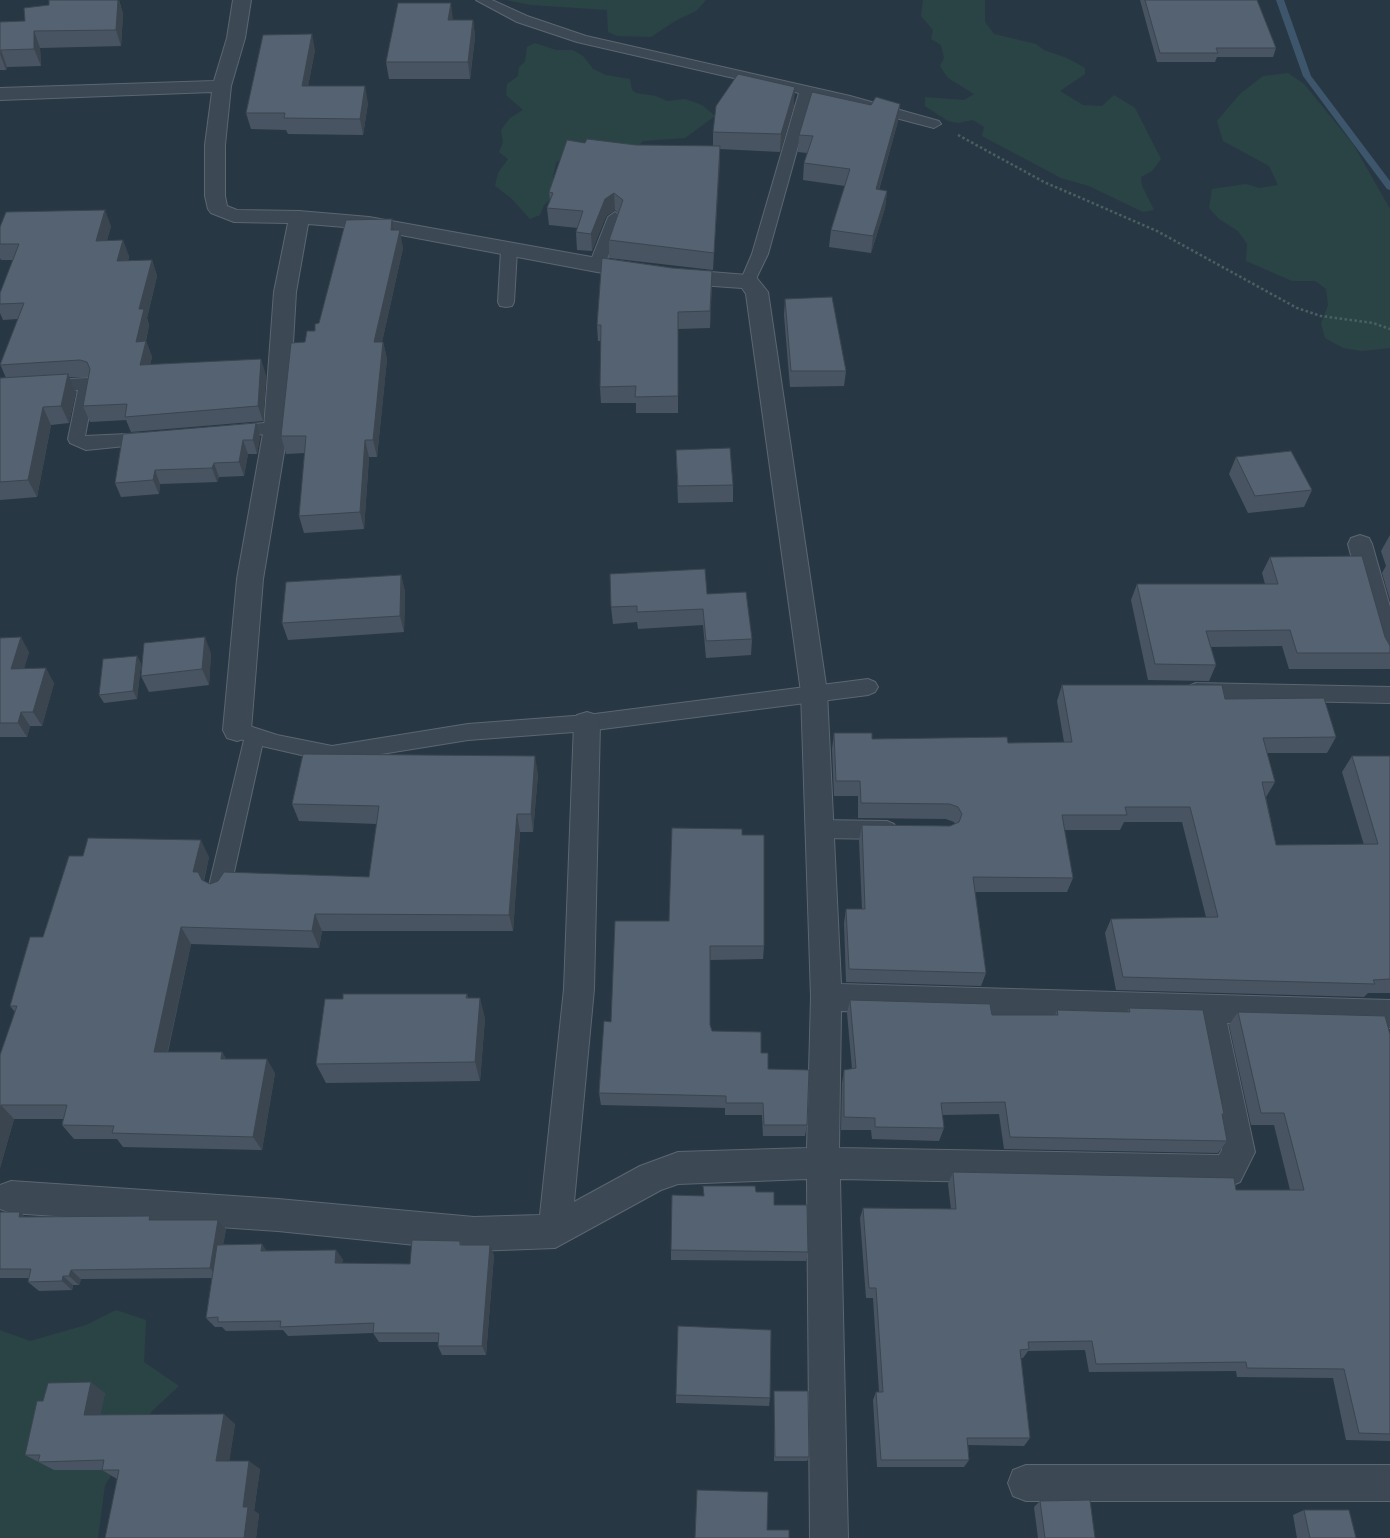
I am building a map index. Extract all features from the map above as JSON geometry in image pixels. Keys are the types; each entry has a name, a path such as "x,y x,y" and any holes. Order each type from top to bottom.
{"street":[{"path":"242,0 236,38 222,86 215,145 215,196 218,209 234,216 299,217 369,223 597,266 672,276 748,282 757,292 814,692 826,997 823,1163 829,1538"},
{"path":"0,94 222,86"},
{"path":"246,733 250,579 276,428 284,292 299,217"},
{"path":"1360,544 1390,653"},
{"path":"555,1231 579,989 586,723"},
{"path":"826,997 1390,1014"},
{"path":"11,1197 278,1215 474,1234 555,1231 652,1176 678,1168 823,1163 1228,1171 1239,1152 1209,1010"},
{"path":"1026,1483 1390,1483"}],"lane":[{"path":"482,0 522,19 582,39 807,90 934,124"},
{"path":"748,282 760,254 807,90"},
{"path":"597,266 615,217"},
{"path":"506,302 509,250"},
{"path":"0,389 87,384 76,439 86,444 162,438"},
{"path":"209,434 276,428"},
{"path":"219,890 246,733 277,743 332,754 468,732 586,723 814,692 868,687"},
{"path":"1182,691 1390,695"},
{"path":"820,829 907,830"}],"path":[{"path":"934,124 1044,182 1157,231 1297,308 1321,316 1373,323 1390,329"}],"green space":[{"path":"506,0 706,0 696,11 675,21 651,37 618,36 608,32 607,10 531,5"},
{"path":"923,0 985,0 985,22 994,34 1036,44 1044,50 1067,58 1085,68 1085,74 1060,91 1083,105 1102,106 1114,95 1135,108 1161,159 1152,171 1141,177 1142,186 1154,210 1143,212 1089,186 1061,178 982,136 984,127 973,120 958,123 948,121 925,106 925,97 964,100 974,94 948,78 940,66 944,58 941,45 931,39 933,30 921,16"},
{"path":"535,43 556,50 573,50 583,56 593,69 606,75 630,79 632,90 636,93 656,96 667,101 685,99 702,105 715,116 685,138 643,141 637,147 565,154 556,163 553,177 555,195 544,205 540,215 530,219 511,198 495,186 498,173 508,159 499,152 503,142 501,130 510,118 523,110 506,95 507,84 518,76 519,67 525,62 527,47"},
{"path":"1288,73 1304,84 1353,144 1390,209 1390,348 1361,351 1343,348 1325,338 1321,324 1328,305 1326,289 1315,281 1292,281 1246,261 1247,244 1238,231 1219,219 1209,208 1212,189 1246,184 1259,188 1278,185 1269,166 1223,141 1217,121 1240,94 1263,76"},
{"path":"116,1310 146,1320 144,1362 179,1386 152,1411 105,1485 98,1538 0,1538 0,1330 30,1341 86,1325"}],"building":[{"path":"49,0 118,0 116,30 34,31 34,49 1,50 0,52 0,22 25,21 24,8 49,5"},
{"path":"1145,0 1257,0 1276,48 1216,48 1218,53 1160,53"},
{"path":"398,3 451,3 448,20 473,20 468,62 386,62"},
{"path":"312,34 302,86 365,86 360,119 284,118 285,113 246,113 263,35"},
{"path":"738,74 795,87 781,134 713,132 716,106"},
{"path":"812,92 871,105 876,97 900,104 876,189 887,191 873,236 831,230 850,169 804,163 813,136 799,135"},
{"path":"587,139 636,145 720,146 714,253 609,240 623,200 614,193 605,199 591,234 576,232 583,211 547,208 553,193 549,192 567,140 585,143"},
{"path":"105,210 96,241 123,240 117,261 152,260 139,309 144,309 136,342 146,341 140,365 261,359 258,406 125,417 127,404 83,406 90,369 87,362 80,360 0,365 24,303 0,304 0,293 19,244 0,244 0,227 6,212"},
{"path":"392,219 391,230 400,230 374,342 383,342 373,440 365,440 360,512 299,516 306,436 281,436 291,343 305,342 307,331 315,331 315,324 319,323 346,220"},
{"path":"602,258 672,268 712,271 710,311 678,312 678,396 635,397 636,386 600,387 601,325 597,325"},
{"path":"832,297 846,371 791,371 785,299"},
{"path":"68,374 61,406 43,407 28,480 0,482 0,378"},
{"path":"256,423 253,440 243,440 239,462 214,463 212,468 155,470 153,480 115,483 123,434"},
{"path":"730,448 733,485 678,486 676,450"},
{"path":"1291,451 1312,490 1255,496 1236,457"},
{"path":"1362,556 1385,637 1390,646 1390,653 1297,653 1290,630 1206,631 1216,665 1155,664 1137,584 1278,584 1270,557"},
{"path":"705,569 707,594 746,592 752,639 706,641 703,609 637,612 637,606 611,607 610,574"},
{"path":"401,575 400,616 282,623 286,582"},
{"path":"21,637 11,669 46,668 33,712 21,712 18,723 0,723 0,638"},
{"path":"205,637 202,669 141,676 144,643"},
{"path":"137,656 133,691 99,695 103,659"},
{"path":"1062,685 1222,685 1225,699 1324,698 1336,737 1263,738 1275,782 1262,782 1276,845 1378,844 1352,756 1390,756 1390,979 1373,980 1375,984 1123,977 1111,919 1218,917 1190,807 1125,807 1127,815 1062,815 1073,878 973,877 986,973 849,969 846,909 865,909 862,825 950,826 959,822 962,814 958,807 950,804 861,803 860,781 836,781 834,733 872,733 872,739 1007,737 1008,743 1072,742"},
{"path":"303,754 535,756 531,814 517,814 509,915 315,914 312,931 181,927 154,1052 222,1052 221,1059 267,1059 253,1137 112,1133 114,1126 62,1125 67,1105 1,1105 0,1107 0,1055 17,1006 10,1006 30,937 43,937 69,856 83,856 88,838 201,840 193,872 198,872 202,880 210,884 218,881 224,872 369,877 379,806 292,804"},
{"path":"672,828 742,829 742,835 764,835 764,946 710,946 710,1025 712,1031 761,1032 761,1053 768,1053 768,1069 809,1070 807,1125 764,1125 763,1103 726,1103 726,1096 599,1093 604,1021 611,1022 615,921 669,921"},
{"path":"343,994 467,994 466,998 480,998 475,1062 316,1064 325,999 343,999"},
{"path":"850,1000 990,1004 992,1015 1058,1015 1057,1010 1130,1012 1129,1008 1203,1010 1224,1114 1222,1114 1227,1141 1010,1137 1005,1102 941,1103 944,1128 875,1127 875,1118 844,1117 844,1070 856,1068"},
{"path":"1238,1012 1385,1016 1390,1034 1390,1434 1359,1433 1344,1369 1247,1368 1246,1362 1096,1364 1092,1341 1028,1342 1029,1349 1020,1350 1030,1438 967,1438 969,1460 881,1460 876,1392 883,1392 876,1288 869,1288 863,1208 956,1209 953,1172 1234,1178 1236,1190 1304,1190 1284,1113 1261,1113"},
{"path":"703,1186 755,1186 756,1192 774,1192 774,1205 807,1205 808,1252 671,1250 672,1195 704,1196"},
{"path":"0,1212 20,1212 19,1217 150,1216 149,1220 218,1220 210,1268 71,1270 69,1276 63,1276 62,1281 28,1282 31,1269 0,1269"},
{"path":"412,1240 460,1241 460,1245 490,1245 482,1346 438,1346 439,1333 373,1333 374,1323 280,1327 281,1321 218,1322 218,1317 206,1318 217,1245 262,1244 261,1251 336,1250 335,1263 410,1264"},
{"path":"678,1326 771,1330 770,1398 676,1395"},
{"path":"91,1382 84,1415 224,1414 216,1461 249,1461 243,1507 248,1507 244,1538 105,1538 119,1470 102,1470 104,1460 38,1462 40,1455 25,1455 37,1401 43,1401 48,1383"},
{"path":"774,1391 808,1391 809,1457 775,1457"},
{"path":"697,1490 768,1492 767,1530 789,1530 789,1538 695,1538"},
{"path":"1090,1500 1095,1538 1045,1538 1040,1501"},
{"path":"1304,1510 1349,1510 1356,1538 1310,1538"}],"waterway":[{"path":"1280,0 1307,76 1390,187"}]}
